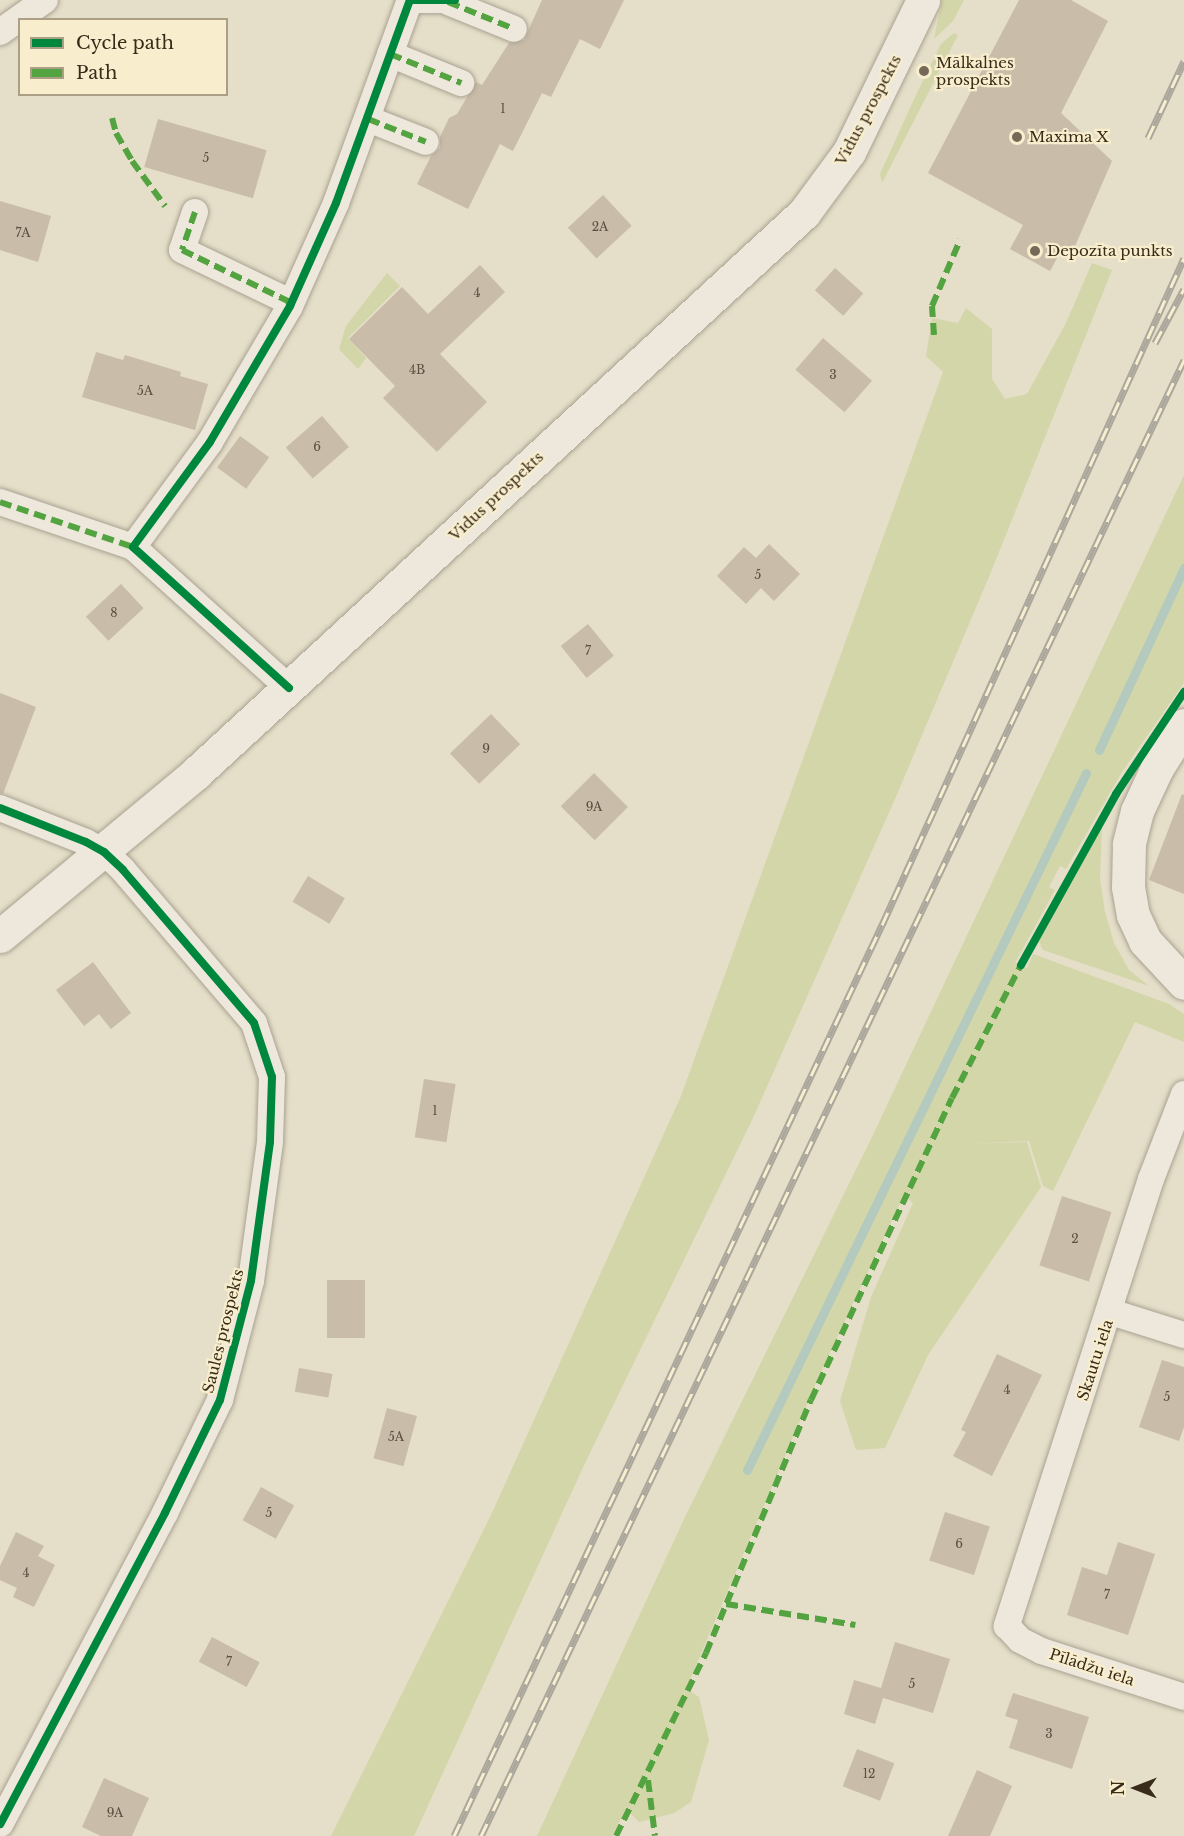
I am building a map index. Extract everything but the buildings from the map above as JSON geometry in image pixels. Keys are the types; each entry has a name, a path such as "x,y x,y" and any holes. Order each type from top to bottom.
{"main road":[{"name":"Vidus prospekts","path":"0,936 104,852 289,688 804,213 849,152 923,0"},
{"path":"1184,725 1157,768 1137,811 1129,844 1128,887 1133,915 1145,941 1184,982"}],"street":[{"path":"20,18 45,0"},
{"path":"133,547 210,442 290,306 334,209 410,0 451,1 514,29"},
{"path":"0,32 18,19"},
{"path":"390,54 461,83"},
{"path":"368,119 426,142"},
{"path":"195,212 182,250 288,301 290,306"},
{"path":"0,502 133,547 289,688"},
{"path":"0,808 104,852"},
{"name":"Saules prospekts","path":"0,1824 165,1513 220,1400 250,1281 270,1142 272,1077 254,1023 104,852"},
{"name":"Skautu iela","path":"1007,1626 1111,1312 1151,1179 1184,1094"},
{"path":"1111,1312 1184,1335"},
{"name":"Pīlādžu iela","path":"1007,1626 1020,1640 1042,1651 1184,1697"}],"green space":[{"path":"942,0 964,0 953,21 934,39"},
{"path":"954,33 958,35 882,183 880,174 915,97 941,44"},
{"path":"1092,263 1112,270 991,572 895,799 753,1118 586,1461 414,1836 331,1836 490,1517 681,1096 943,372 926,356 932,318 958,323 966,308 992,329 992,379 1005,399 1027,394 1066,323"},
{"path":"387,273 400,286 348,338 366,358 358,369 339,349 346,326"},
{"path":"1184,475 1184,683 1122,772 1066,869 1060,866 1049,887 1055,890 1015,963 1027,968 1033,954 1169,1004 1184,1014 1184,1042 1135,1022 1053,1191 1043,1186 1029,1141 968,1144 1027,1142 1041,1187 928,1355 885,1448 856,1450 840,1401 871,1297 913,1203 904,1195 819,1376 686,1689 699,1697 709,1740 691,1802 674,1813 639,1822 626,1809 612,1836 537,1836 685,1517 871,1139"},
{"path":"1102,827 1100,879 1105,912 1114,943 1129,970 1149,986 1043,950 1038,940"}],"waterway":[{"path":"1099,750 1184,568"},
{"path":"747,1470 1086,773"}],"railway":[{"path":"1148,138 1184,61"},
{"path":"454,1836 882,925 1184,258"},
{"path":"1155,343 1184,289"},
{"path":"481,1836 1184,360"}],"marked path":[{"path":"448,2 514,29"},
{"path":"390,54 461,83"},
{"path":"112,118 116,133 132,161 165,206"},
{"path":"368,119 426,142"},
{"path":"195,212 182,250 288,301 290,306"},
{"path":"934,335 932,306 960,240"},
{"path":"0,502 133,547"},
{"path":"616,1836 706,1653 811,1400 952,1098 1021,965"},
{"path":"726,1604 855,1625"},
{"path":"648,1780 655,1836"}],"cycle path":[{"path":"289,688 133,547 210,442 290,306 336,203 410,0 455,0"},
{"path":"1021,965 1116,794 1184,692"},
{"path":"0,808 86,842 104,852 123,870 254,1023 272,1077 270,1142 251,1281 220,1400 165,1513 0,1824"}],"place":[{"name":"Mālkalnes prospekts","path":"924,71"},
{"name":"Maxima X","path":"1017,137"},
{"name":"Depozīta punkts","path":"1035,251"}]}
